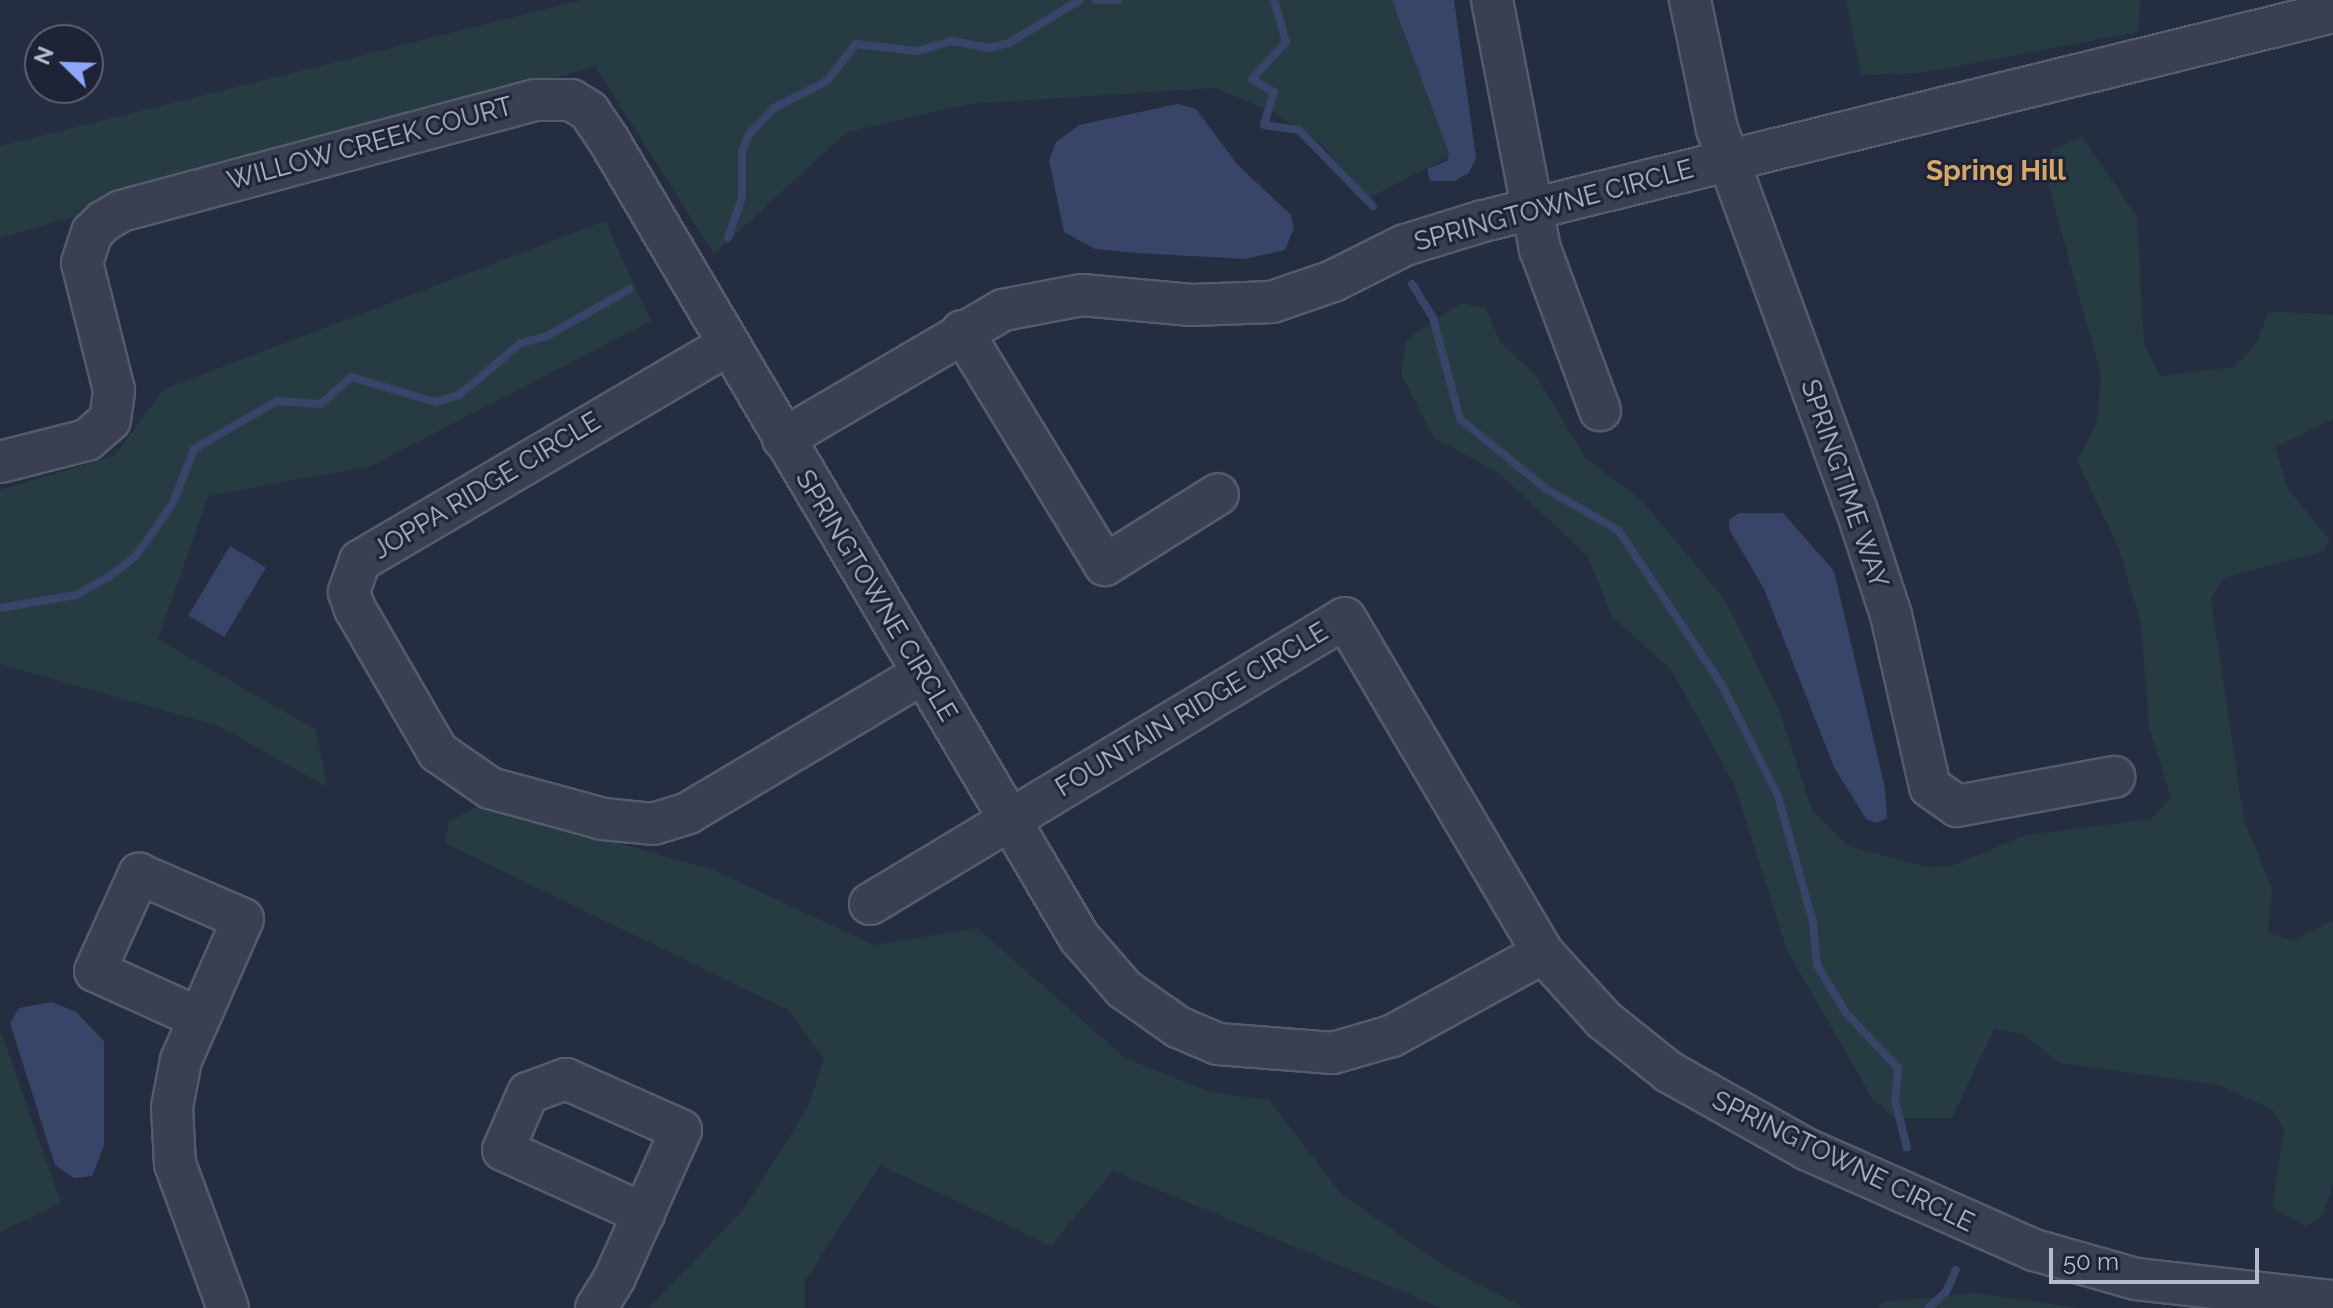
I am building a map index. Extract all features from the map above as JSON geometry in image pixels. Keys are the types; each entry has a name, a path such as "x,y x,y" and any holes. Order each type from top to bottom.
{"street":[{"path":"1492,0 1531,208 1600,410"},
{"name":"SPRINGTIME WAY","path":"1690,0 1727,160 1856,508 1891,615 1930,787 1957,806 2114,777"},
{"name":"SPRINGTOWNE CIRCLE","path":"2333,12 1531,208 1405,245 1333,281 1272,302 1192,305 1082,295 1003,310 962,331 783,439 1008,821 1097,962 1151,1010 1199,1037 1236,1048 1302,1055 1361,1048 1419,1023 1543,953 1635,1048 1710,1099 1980,1229 2136,1279 2333,1301"},
{"name":"WILLOW CREEK COURT","path":"0,462 87,440 110,420 114,390 82,263 92,233 104,221 121,211 535,100 571,100 589,111 783,439"},
{"path":"962,331 1105,565 1218,494"},
{"name":"JOPPA RIDGE CIRCLE","path":"728,345 360,561 349,592 355,609 438,752 490,788 603,819 653,824 688,813 922,674"},
{"name":"FOUNTAIN RIDGE CIRCLE","path":"870,904 1345,618 1543,953"},
{"path":"199,1018 181,1060 171,1140 228,1308"},
{"path":"596,1308 644,1214"}],"shaded area":[{"path":"583,0 1433,0 1460,151 1363,201 1325,147 1275,113 1215,88 969,104 847,132 714,254 595,66 0,238 0,146"},
{"path":"1846,0 2140,0 2138,32 1922,73 1861,75"},
{"path":"2082,136 2137,217 2144,344 2160,376 2234,367 2256,344 2269,311 2333,315 2333,419 2275,447 2288,489 2329,539 2324,551 2224,578 2211,599 2244,820 2272,889 2268,932 2291,941 2333,921 2333,1185 2322,1217 2305,1226 2272,1208 2284,1130 2273,1110 2219,1085 2060,1063 2022,1034 1994,1029 1952,1118 1894,1118 1872,1098 1787,950 1735,786 1672,671 1612,616 1588,557 1566,535 1496,471 1434,438 1401,374 1406,340 1461,303 1486,309 1500,342 1536,375 1585,457 1641,500 1725,600 1779,710 1812,810 1848,846 1927,867 1951,866 2026,835 2151,819 2171,798 2149,727 2141,623 2118,546 2077,461 2097,422 2101,375 2047,180 2051,151"},
{"path":"605,221 651,321 371,466 208,496 158,639 316,730 327,787 219,726 0,664 0,490 114,456 164,389"},
{"path":"481,804 713,870 874,945 977,928 1125,1058 1210,1092 1269,1100 1342,1195 1451,1270 1525,1308 1442,1308 1113,1171 1051,1246 880,1165 805,1281 805,1308 649,1308 743,1210 808,1107 824,1059 788,1010 445,843 449,822"},
{"path":"0,1029 61,1203 0,1232"},
{"path":"1976,1293 2079,1308 1878,1308 1882,1302"}],"water":[{"path":"1392,0 1454,0 1476,158 1469,173 1454,181 1430,181 1427,169 1447,161 1449,153"},
{"path":"1178,104 1196,109 1237,164 1291,215 1294,228 1285,250 1245,259 1137,253 1095,249 1064,232 1049,160 1056,142 1079,125"},
{"path":"1739,513 1783,513 1834,571 1885,788 1887,818 1877,823 1866,819 1834,767 1764,589 1729,529 1729,520"},
{"path":"230,546 266,568 224,637 188,615"},
{"path":"52,1002 76,1012 104,1041 104,1146 92,1176 74,1178 55,1165 10,1023 19,1008"}],"waterway":[{"path":"728,238 742,197 742,152 749,134 774,108 827,81 856,44 917,51 951,41 989,48 1009,43 1080,0"},
{"path":"1096,0 1118,0"},
{"path":"1274,0 1286,42 1252,79 1274,92 1264,125 1299,130 1373,206"},
{"path":"1412,284 1433,318 1460,419 1546,489 1618,530 1723,687 1778,796 1813,922 1817,965 1846,1013 1898,1068 1895,1100 1907,1148"},
{"path":"0,608 76,595 109,577 135,557 173,503 194,449 277,401 321,404 351,377 435,402 459,395 521,343 547,336 630,289"},
{"path":"1928,1308 1946,1292 1956,1270"}],"district":[{"name":"Spring Hill","path":"1996,171"}]}
